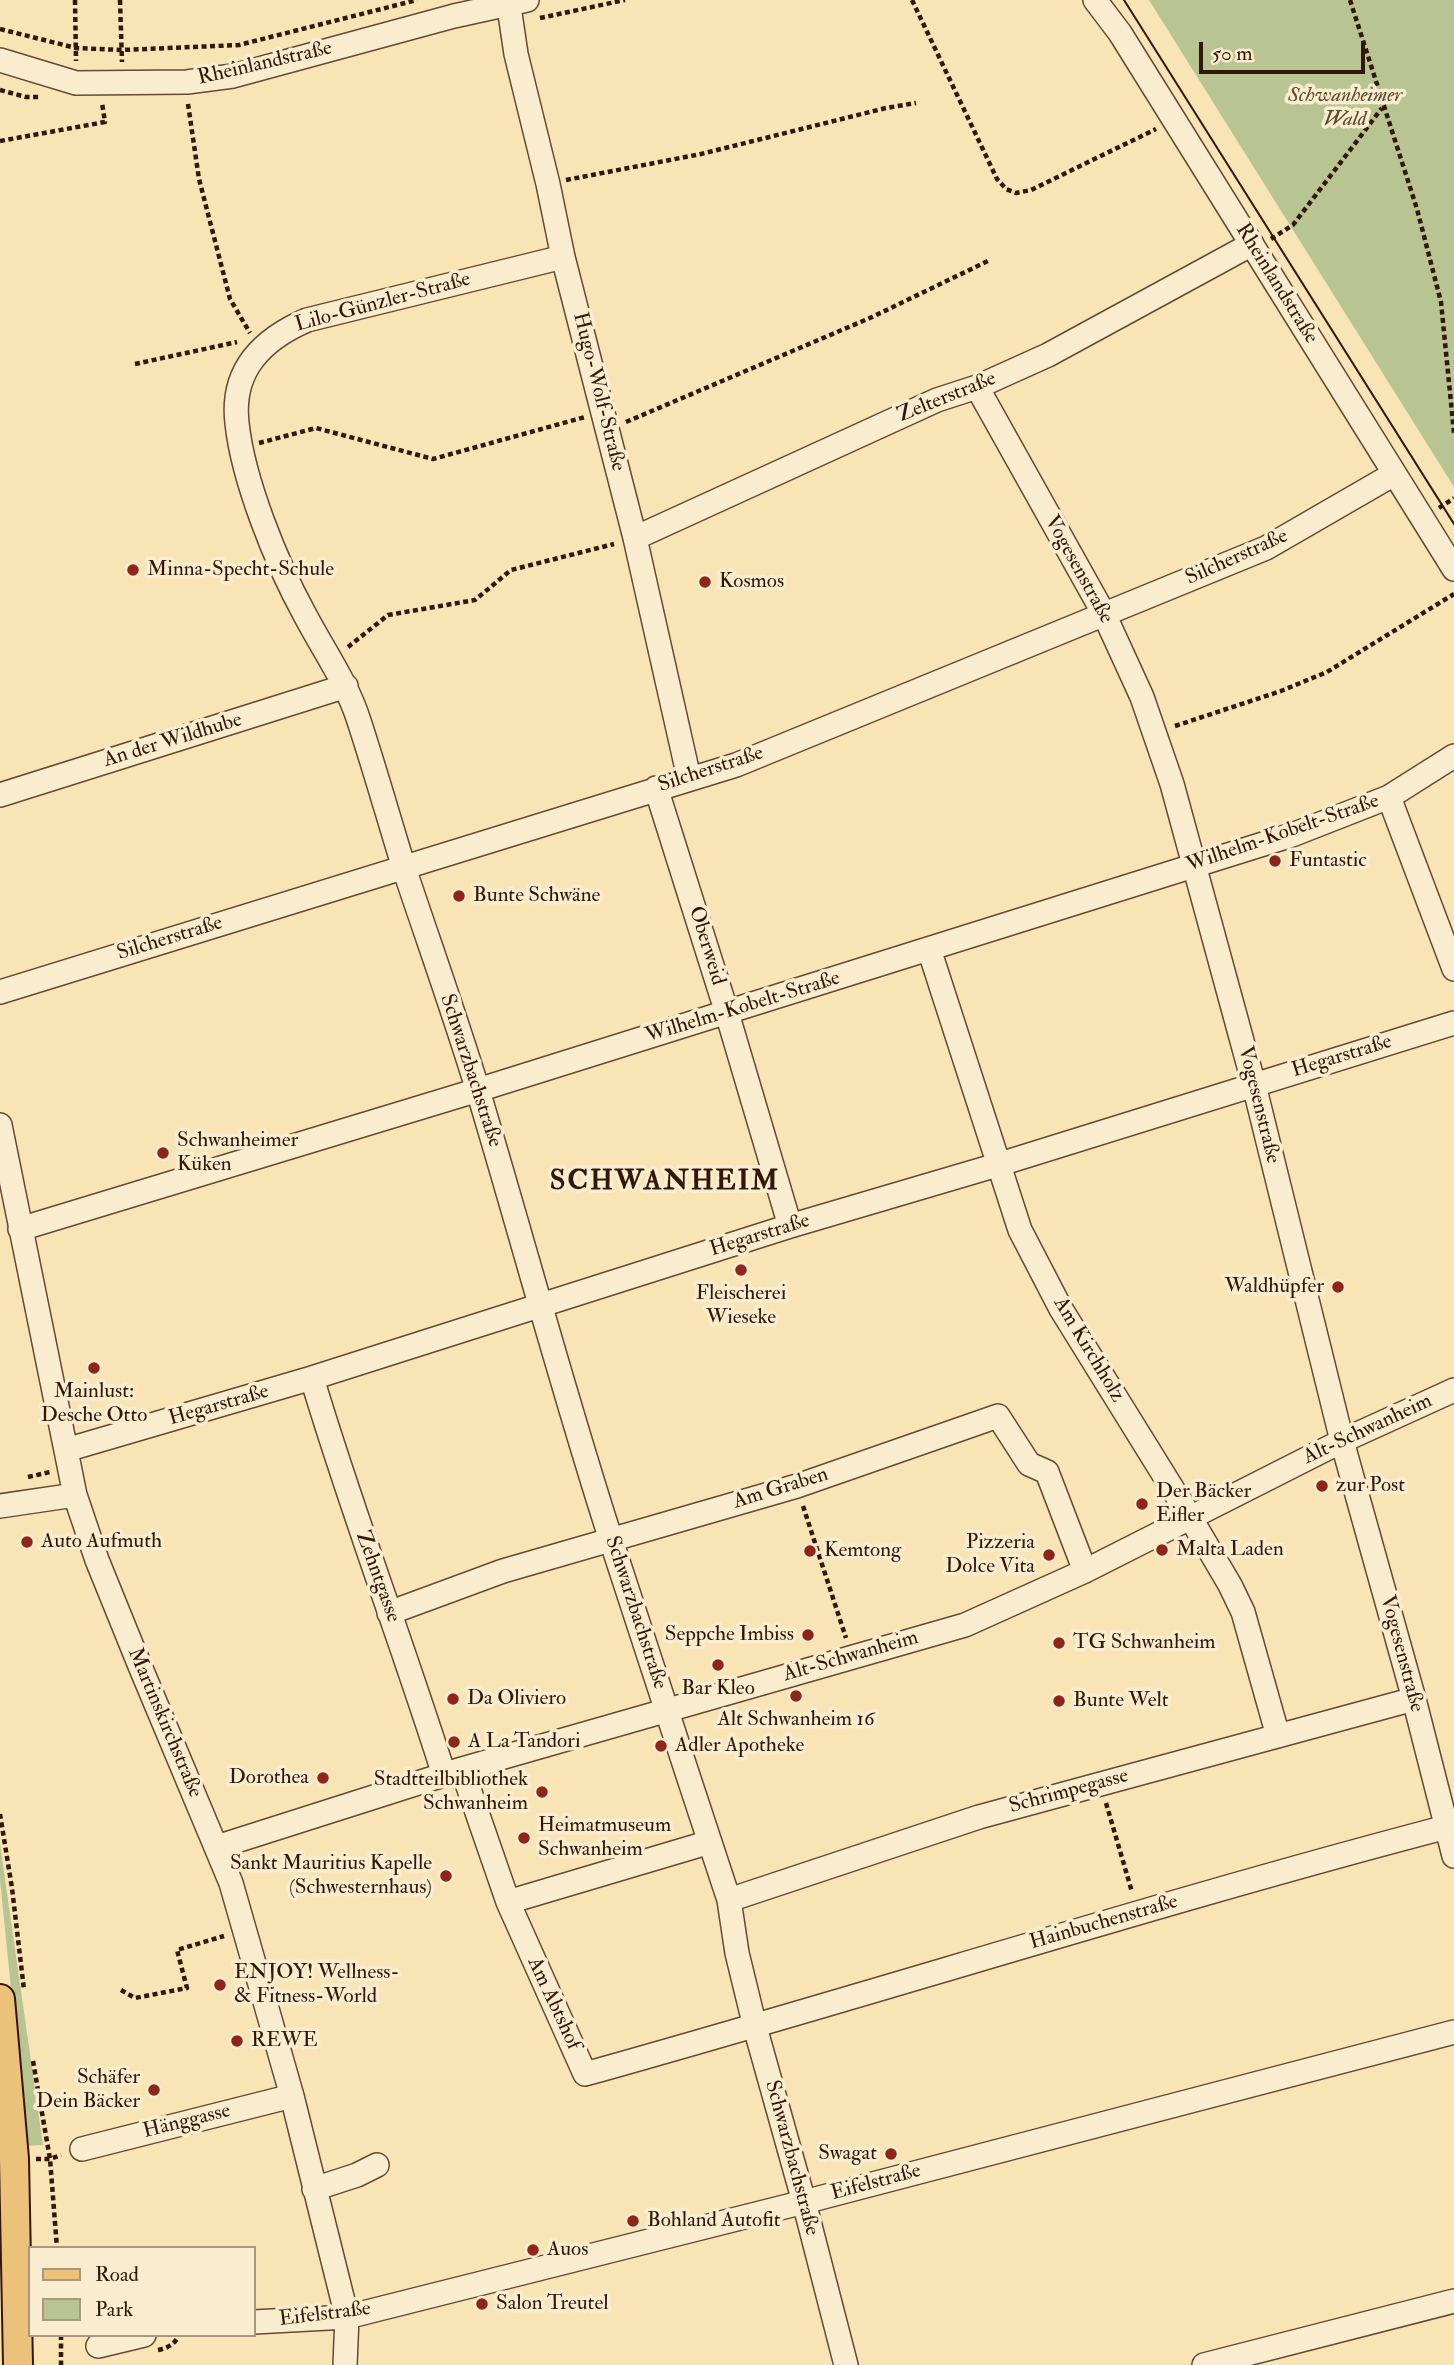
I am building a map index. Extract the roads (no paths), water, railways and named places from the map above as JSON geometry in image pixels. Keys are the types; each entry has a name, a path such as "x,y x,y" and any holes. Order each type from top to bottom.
{"main road":[{"path":"0,2000 14,2159 18,2365"}],"street":[{"name":"Rheinlandstraße","path":"1095,0 1120,33 1454,569"},
{"name":"Rheinlandstraße","path":"0,60 76,83 187,82 233,76 515,2"},
{"name":"Hugo-Wolf-Straße","path":"515,2 516,54 563,257 635,538 688,778"},
{"name":"Zelterstraße","path":"635,538 937,400 976,387 1048,355 1252,244"},
{"name":"Lilo-Günzler-Straße","path":"404,867 346,686 292,592 271,542 241,447 236,420 238,387 257,342 307,320 563,257"},
{"name":"Vogesenstraße","path":"976,387 1104,614 1156,732 1196,864 1342,1441 1450,1826 1454,1856"},
{"name":"Silcherstraße","path":"0,992 736,765 1266,548 1394,474"},
{"name":"An der Wildhube","path":"0,795 346,686"},
{"name":"Wilhelm-Kobelt-Straße","path":"20,1229 727,1013 1292,835 1389,797 1454,756"},
{"name":"Oberweid","path":"656,788 790,1226"},
{"path":"1389,797 1454,970"},
{"name":"Schwarzbachstraße","path":"404,867 478,1090 611,1541 729,1900 737,1953 755,2027 846,2365"},
{"name":"Am Kirchholz","path":"929,949 1020,1230 1061,1310 1191,1517 1242,1612 1278,1736"},
{"name":"Hegarstraße","path":"67,1460 312,1378 790,1226 998,1165 1454,1023"},
{"name":"Martinskirchstraße","path":"0,1125 75,1495 97,1560 231,1882 292,2096 347,2317 345,2365"},
{"name":"Zehntgasse","path":"312,1378 363,1541 411,1671 453,1772"},
{"name":"Alt-Schwanheim","path":"217,1847 453,1772 965,1625 1085,1571 1342,1441 1454,1390"},
{"name":"Am Graben","path":"389,1613 503,1571 797,1486 998,1416 1029,1464 1047,1472 1085,1571"},
{"path":"0,1506 75,1495"},
{"name":"Schrimpegasse","path":"729,1900 979,1816 1414,1699"},
{"name":"Am Abtshof","path":"453,1772 585,2074 755,2027"},
{"name":"Hainbuchenstraße","path":"755,2027 1138,1913 1450,1826"},
{"path":"508,1902 710,1842"},
{"name":"Eifelstraße","path":"256,2322 347,2317 804,2202 1454,2032"},
{"name":"Hänggasse","path":"82,2148 292,2096"},
{"path":"314,2189 377,2165"},
{"path":"1203,2365 1454,2301"},
{"path":"97,2346 135,2337"}],"tram line":[{"path":"1124,0 1454,524"}],"place":[{"name":"Minna-Specht-Schule","path":"133,570"},
{"name":"Kosmos","path":"705,582"},
{"name":"Funtastic","path":"1275,861"},
{"name":"Bunte Schwäne","path":"459,896"},
{"name":"Schwanheimer Küken","path":"163,1153"},
{"name":"Fleischerei Wieseke","path":"741,1270"},
{"name":"Waldhüpfer","path":"1338,1287"},
{"name":"Mainlust: Desche Otto","path":"94,1368"},
{"name":"zur Post","path":"1322,1486"},
{"name":"Der Bäcker Eifler","path":"1142,1504"},
{"name":"Auto Aufmuth","path":"27,1542"},
{"name":"Malta Laden","path":"1162,1550"},
{"name":"Kemtong","path":"810,1551"},
{"name":"Pizzeria Dolce Vita","path":"1049,1555"},
{"name":"Seppche Imbiss","path":"808,1635"},
{"name":"TG Schwanheim","path":"1059,1643"},
{"name":"Bar Kleo","path":"718,1665"},
{"name":"Alt Schwanheim 16","path":"796,1696"},
{"name":"Da Oliviero","path":"453,1699"},
{"name":"Bunte Welt","path":"1059,1701"},
{"name":"A La Tandori","path":"454,1742"},
{"name":"Adler Apotheke","path":"661,1746"},
{"name":"Dorothea","path":"323,1778"},
{"name":"Stadtteilbibliothek Schwanheim","path":"542,1792"},
{"name":"Heimatmuseum Schwanheim","path":"524,1838"},
{"name":"Sankt Mauritius Kapelle (Schwesternhaus)","path":"446,1876"},
{"name":"ENJOY! Wellness- & Fitness-World","path":"220,1985"},
{"name":"REWE","path":"237,2041"},
{"name":"Schäfer Dein Bäcker","path":"154,2090"},
{"name":"Swagat","path":"891,2154"},
{"name":"Bohland Autofit","path":"633,2221"},
{"name":"Auos","path":"533,2250"},
{"name":"Salon Treutel","path":"482,2304"}],"district":[{"name":"SCHWANHEIM","path":"665,1183"}],"park label":[{"name":"Schwanheimer Wald","path":"1345,108"}]}
